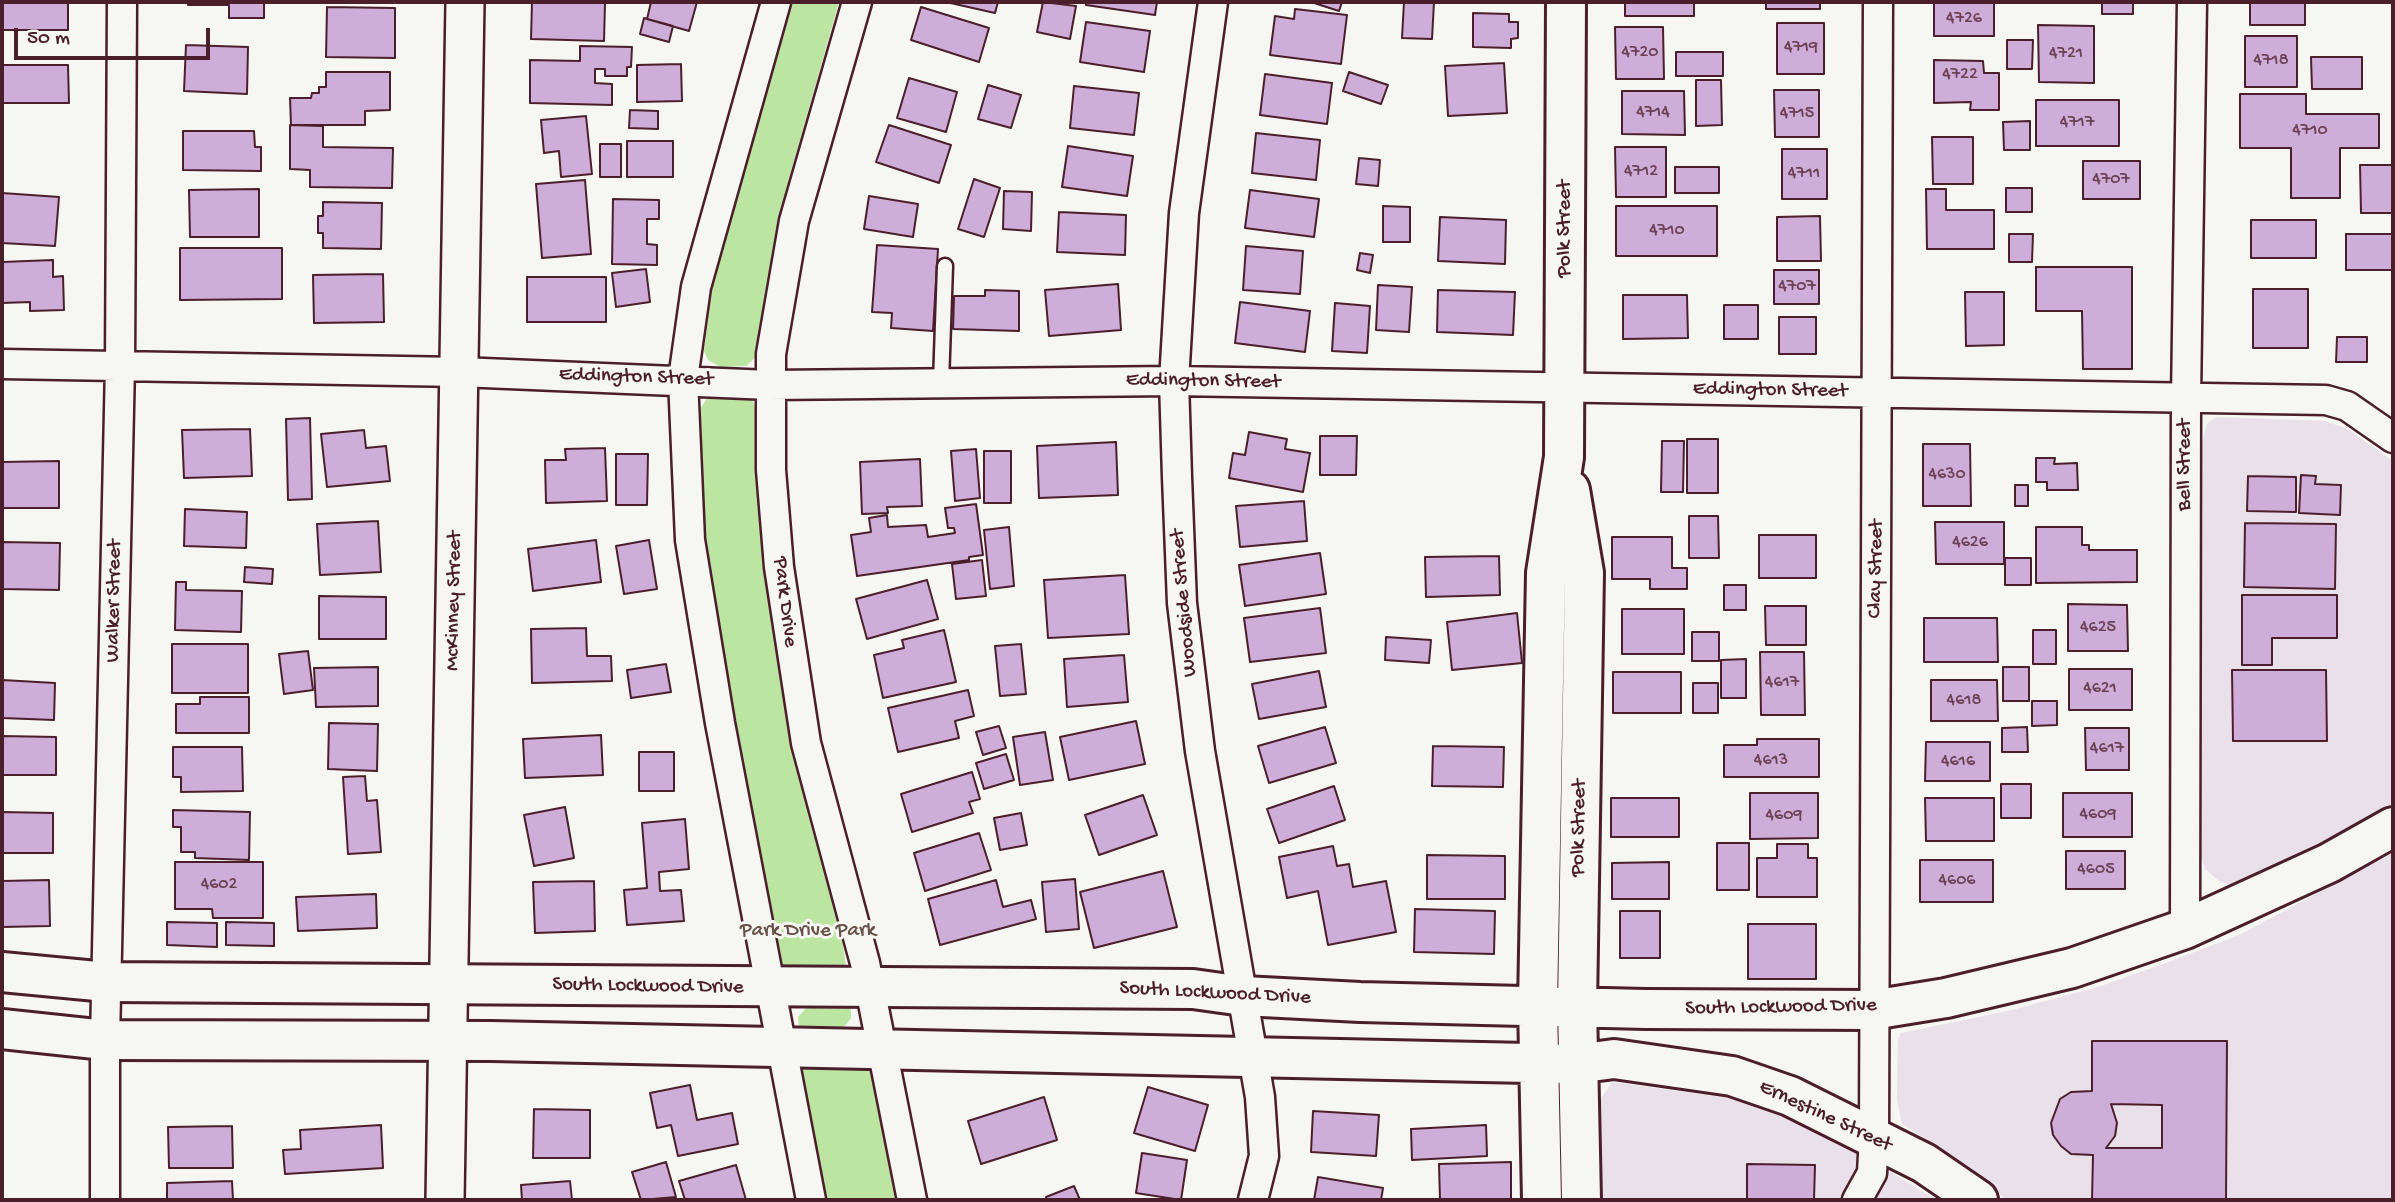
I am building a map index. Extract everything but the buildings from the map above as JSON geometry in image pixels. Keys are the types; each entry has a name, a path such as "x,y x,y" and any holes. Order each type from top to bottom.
{"main road":[{"name":"Polk Street","path":"1566,2 1566,388 1564,457 1546,573 1538,1005 1559,1064 1581,1200"},
{"name":"Polk Street","path":"1542,1200 1559,1064 1577,1006 1584,573 1564,457"},
{"name":"South Lockwood Drive","path":"2,972 107,982 1193,989 1243,996 1360,1002 1646,1009 1872,1010 1947,998 2072,968 2185,929 2329,863 2393,827"},
{"path":"2,1029 105,1040 446,1042 1559,1064"},
{"name":"Ernestine Street","path":"1559,1064 1614,1059 1732,1076 1790,1096 1874,1136 1924,1163 1978,1200"}],"street":[{"name":"Walker Street","path":"106,1200 105,1040 120,365 122,2"},
{"name":"McKinney Street","path":"445,1200 465,2"},
{"path":"776,2 696,287 683,379 690,540 720,723 811,1200"},
{"name":"Park Drive","path":"857,2 794,221 771,354 771,470 790,651 806,743 870,985 912,1200"},
{"name":"Woodside Street","path":"1213,2 1184,213 1174,381 1182,603 1200,751 1254,1056 1264,1156 1253,1200"},
{"name":"Clay Street","path":"1857,1200 1872,1173 1874,1136 1872,1010 1878,392 1878,2"},
{"name":"Bell Street","path":"2185,929 2186,398 2192,2"},
{"name":"Eddington Street","path":"2,364 460,372 683,379 770,385 1174,381 2326,400 2347,406 2393,438"}],"lane":[{"path":"941,383 945,266"}],"shaded area":[{"path":"2216,417 2325,421 2348,429 2393,461 2393,806 2278,870 2232,886 2219,881 2205,869 2199,851 2200,451 2207,424"},
{"path":"2393,853 2393,1200 2006,1200 1975,1171 1902,1124 1897,1100 1898,1039 1901,1033 2012,1010 2101,986 2163,964 2239,935"},
{"path":"1612,1082 1729,1098 1824,1132 1937,1200 1596,1200 1599,1102"}],"green space":[{"path":"790,2 839,2 790,175 773,252 760,353 746,366 721,367 708,360 704,351 714,275"},
{"name":"Park Drive Park","path":"716,394 745,394 753,401 756,412 758,463 782,666 842,935 846,969 786,970 780,963 715,605 704,529 701,408 707,398"},
{"path":"810,1004 844,1004 851,1010 851,1018 844,1027 831,1034 806,1030 799,1025 798,1017"},
{"path":"810,1064 864,1064 870,1068 899,1200 823,1200 801,1076 803,1067"}]}
